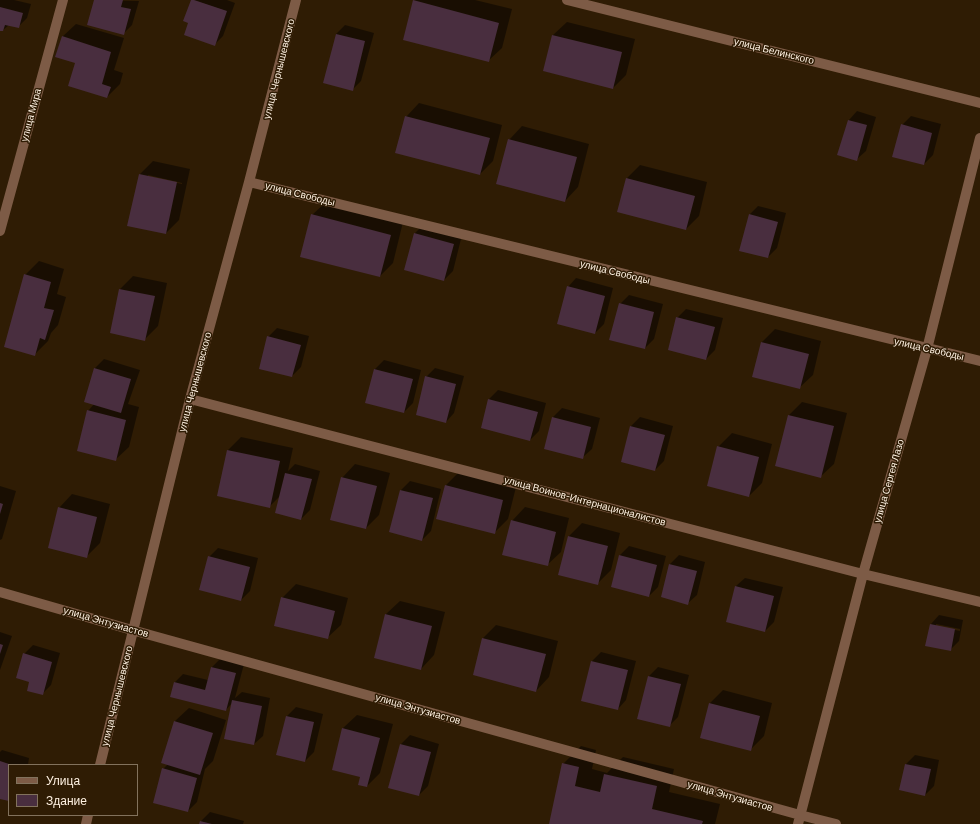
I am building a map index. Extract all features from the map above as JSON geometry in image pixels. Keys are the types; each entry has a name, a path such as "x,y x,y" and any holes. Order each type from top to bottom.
{"street":[{"name":"улица Мира","path":"0,231 63,0"},
{"name":"улица Чернышевского","path":"100,764 190,399 249,182 296,0"},
{"name":"улица Белинского","path":"567,0 980,103"},
{"name":"улица Сергея Лазо","path":"799,820 863,574 927,349 980,138"},
{"name":"улица Свободы","path":"249,182 980,361"},
{"name":"улица Воинов-Интернационалистов","path":"190,399 863,574 980,602"},
{"name":"улица Энтузиастов","path":"0,592 799,820 836,824"}],"building":[{"path":"94,0 123,0 121,7 131,9 124,35 87,25"},
{"path":"191,0 227,11 215,46 184,35 188,23 183,21"},
{"path":"413,0 499,23 489,62 403,40"},
{"path":"0,7 23,13 19,28 5,25 3,31 0,31"},
{"path":"336,34 365,41 353,91 323,83"},
{"path":"552,35 622,52 613,89 543,71"},
{"path":"62,36 111,52 102,84 111,87 107,98 68,86 75,63 55,57"},
{"path":"405,116 490,138 480,175 395,153"},
{"path":"848,120 867,125 857,161 837,155"},
{"path":"901,124 932,133 924,165 892,157"},
{"path":"508,139 577,157 565,202 496,184"},
{"path":"139,174 177,182 166,234 127,226"},
{"path":"626,178 695,196 686,230 617,212"},
{"path":"311,214 391,235 380,277 300,257"},
{"path":"749,214 778,222 768,258 739,251"},
{"path":"414,233 454,244 444,281 404,270"},
{"path":"24,274 51,282 44,308 54,310 45,340 40,338 35,356 4,347"},
{"path":"567,286 605,296 595,334 557,324"},
{"path":"119,289 155,296 145,341 110,333"},
{"path":"619,303 654,312 645,349 609,340"},
{"path":"676,317 715,327 706,360 668,350"},
{"path":"267,336 301,345 292,377 259,369"},
{"path":"761,342 809,354 800,389 752,377"},
{"path":"94,368 131,379 121,413 84,402"},
{"path":"374,369 413,379 404,413 365,403"},
{"path":"425,376 456,384 446,423 416,415"},
{"path":"488,399 538,412 530,441 481,428"},
{"path":"87,410 126,420 116,461 77,451"},
{"path":"788,415 834,426 821,478 775,466"},
{"path":"552,417 591,427 583,459 544,449"},
{"path":"630,426 665,435 655,471 621,462"},
{"path":"717,446 759,457 749,497 707,486"},
{"path":"227,450 280,461 270,508 217,496"},
{"path":"285,473 312,479 301,520 275,513"},
{"path":"341,477 377,486 366,529 330,520"},
{"path":"445,485 503,500 495,534 436,519"},
{"path":"400,490 433,498 422,541 389,532"},
{"path":"0,503 3,504 0,514"},
{"path":"58,507 97,517 87,558 48,548"},
{"path":"511,520 556,532 548,566 502,555"},
{"path":"568,536 608,546 598,585 558,575"},
{"path":"619,555 657,565 649,597 611,587"},
{"path":"208,556 250,567 241,601 199,590"},
{"path":"669,564 697,571 688,605 661,597"},
{"path":"735,586 774,596 765,632 726,622"},
{"path":"281,597 335,611 328,639 274,626"},
{"path":"385,614 432,626 421,670 374,658"},
{"path":"930,624 955,629 951,651 925,646"},
{"path":"482,638 546,654 536,692 473,675"},
{"path":"0,644 3,645 0,654"},
{"path":"23,653 52,662 43,695 27,691 29,682 16,678"},
{"path":"591,661 628,670 618,710 581,701"},
{"path":"211,667 236,673 226,711 170,697 174,682 205,690"},
{"path":"648,676 681,684 670,727 637,719"},
{"path":"232,700 262,706 254,745 224,739"},
{"path":"709,703 760,716 751,751 700,738"},
{"path":"286,716 314,722 305,762 276,755"},
{"path":"174,721 213,733 200,775 161,763"},
{"path":"342,728 380,738 367,787 358,785 360,777 332,770"},
{"path":"400,744 431,752 419,796 388,788"},
{"path":"0,761 9,764 8,801 0,799"},
{"path":"562,763 579,767 575,786 600,792 604,774 657,786 652,809 703,821 702,824 549,824"},
{"path":"905,764 931,769 925,796 899,790"},
{"path":"162,768 197,778 188,812 153,803"},
{"path":"200,821 212,824 199,824"}]}
